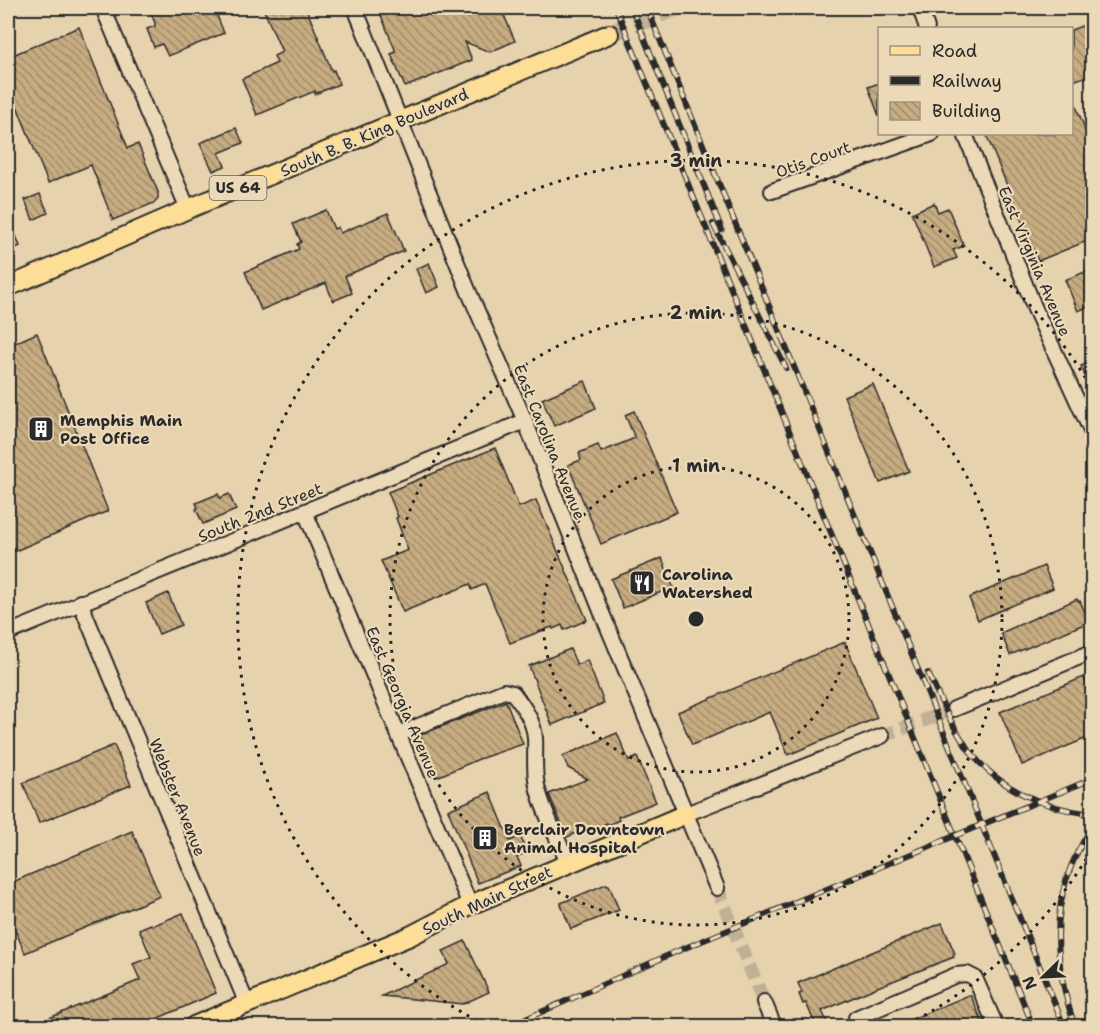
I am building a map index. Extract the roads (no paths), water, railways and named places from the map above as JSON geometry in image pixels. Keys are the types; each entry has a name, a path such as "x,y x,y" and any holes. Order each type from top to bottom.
{"main road":[{"name":"South B. B. King Boulevard","path":"8,287 188,208 609,34"},
{"name":"South Main Street","path":"194,1026 410,936 470,905 686,814"}],"street":[{"path":"104,8 188,208"},
{"name":"East Carolina Avenue","path":"355,8 468,290 525,421 717,888"},
{"path":"920,8 927,27"},
{"name":"Otis Court","path":"772,191 929,135"},
{"name":"East Virginia Avenue","path":"965,135 1035,309 1092,433"},
{"name":"South 2nd Street","path":"8,633 525,421"},
{"name":"East Georgia Avenue","path":"305,512 470,905"},
{"name":"Webster Avenue","path":"80,602 247,1004"},
{"path":"954,709 1092,652"},
{"path":"399,734 504,690 513,693 526,712 533,729 534,768 538,789 568,863"},
{"name":"South Main Street","path":"686,814 882,736"},
{"path":"856,1022 956,975 967,974 975,978 996,1026"},
{"path":"764,1002 774,1026"}],"tunnel":[{"path":"609,34 675,8"},
{"path":"882,736 954,709"},
{"path":"717,888 764,1002"}],"railway":[{"path":"616,8 1033,1026"},
{"path":"632,8 722,230"},
{"path":"647,8 1064,1026"},
{"path":"713,224 786,368"},
{"path":"928,673 963,741 994,776 1024,795 1041,802 1092,814"},
{"path":"510,1026 680,950 1092,779"},
{"path":"1075,1026 1061,975 1058,924 1061,900 1068,875 1078,851 1092,828"}],"place":[{"name":"Memphis Main Post Office","path":"41,429"},
{"name":"Carolina Watershed","path":"642,583"},
{"name":"Berclair Downtown Animal Hospital","path":"485,838"}]}
